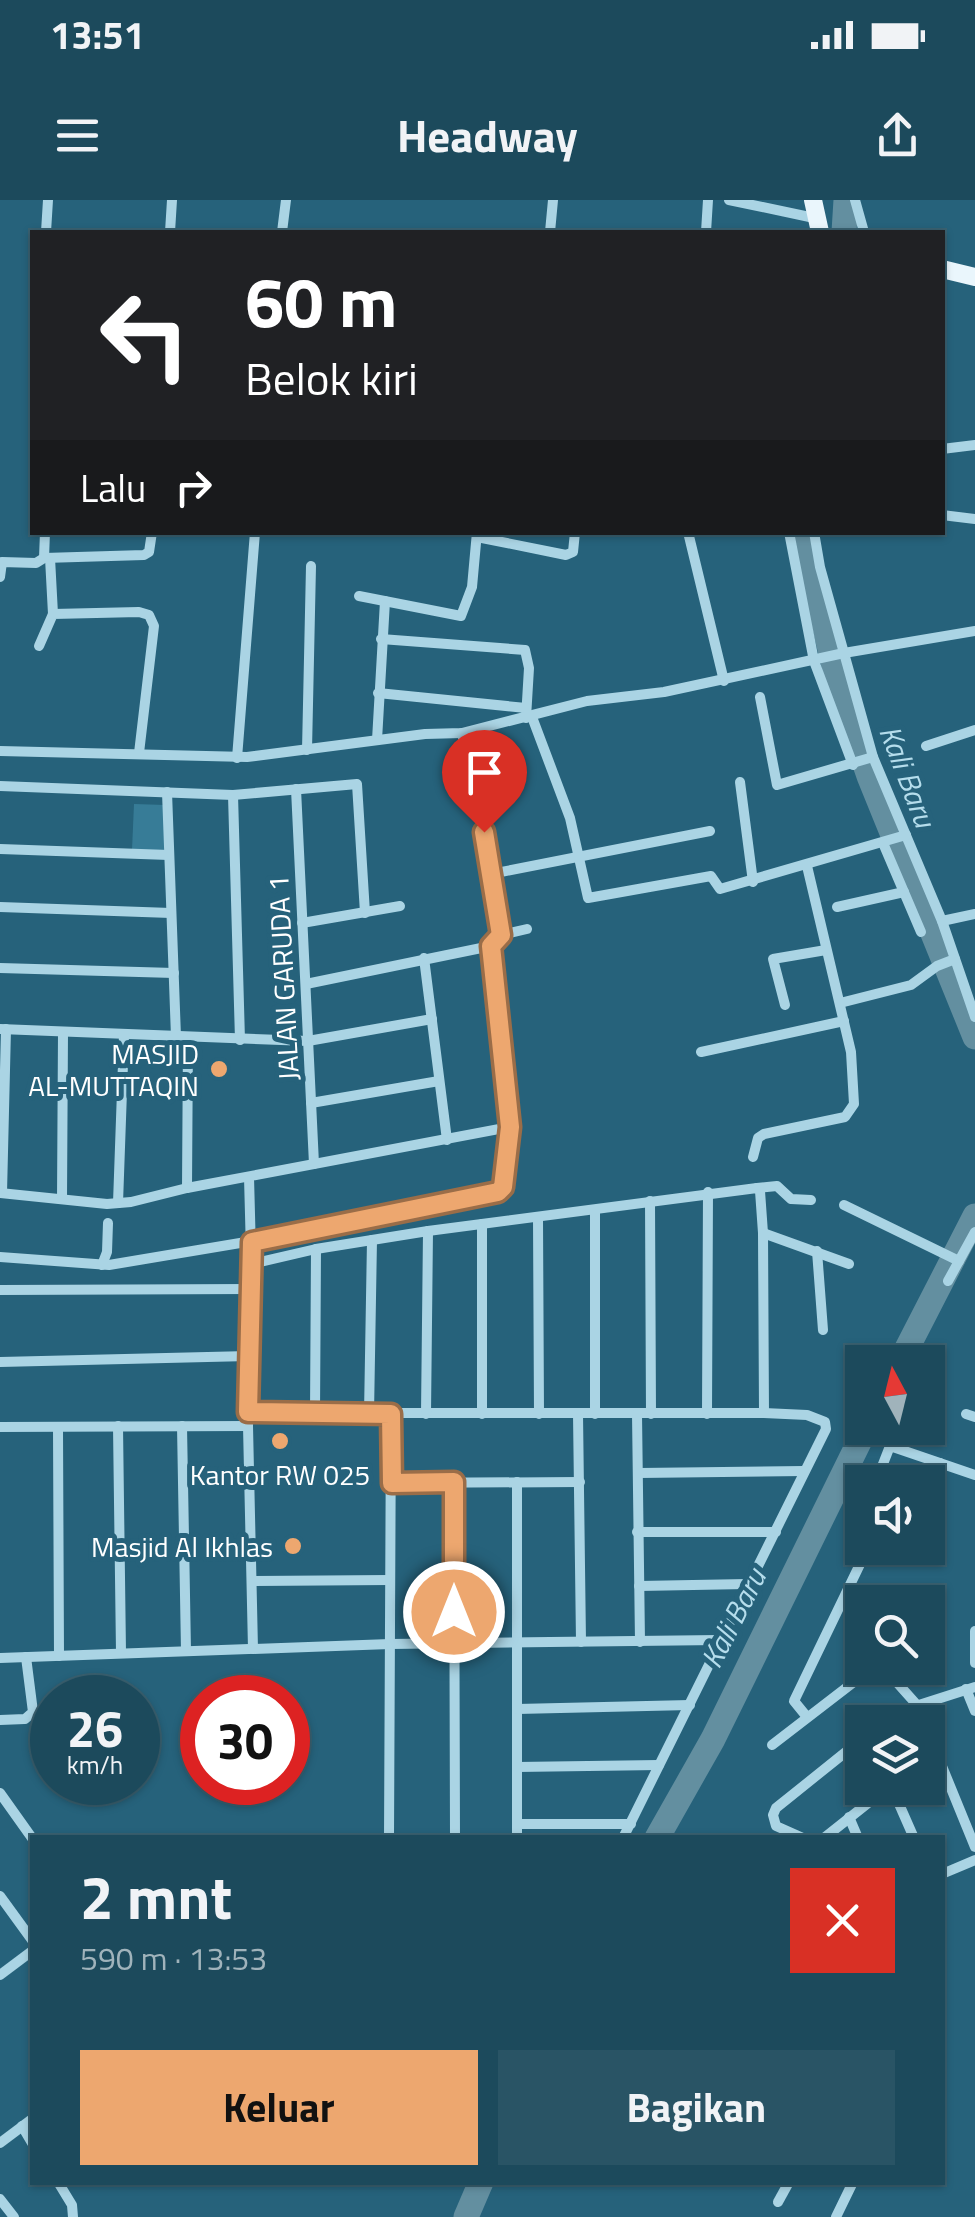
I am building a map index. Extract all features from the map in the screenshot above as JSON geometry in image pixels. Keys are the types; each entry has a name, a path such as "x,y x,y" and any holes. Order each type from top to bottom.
{"main road":[{"path":"814,200 819,226"},
{"path":"945,269 975,277"}],"street":[{"path":"46,230 48,200"},
{"path":"170,230 172,200"},
{"path":"282,230 286,200"},
{"path":"550,230 553,200"},
{"path":"706,230 708,200"},
{"path":"729,200 819,226"},
{"path":"855,200 863,230"},
{"path":"945,450 975,446"},
{"path":"945,515 975,519"},
{"path":"39,646 53,614 45,535"},
{"path":"0,578 1,562 144,555 152,535"},
{"path":"238,758 254,535"},
{"path":"359,596 464,614 472,587 477,535 566,555 573,552 575,535"},
{"path":"689,535 724,681"},
{"path":"790,535 818,660 894,839 942,921 975,1017"},
{"path":"815,535 863,761"},
{"path":"307,750 311,566"},
{"path":"377,740 385,601"},
{"path":"53,614 139,612 153,619 139,753"},
{"path":"0,751 238,758 462,733 587,701 724,681 839,654 975,631"},
{"path":"381,639 525,650 528,714 570,818 590,898 711,876 720,889 894,839"},
{"path":"378,693 528,714"},
{"path":"760,697 777,785 863,761"},
{"path":"926,746 975,730"},
{"path":"462,733 501,935"},
{"path":"740,782 753,882"},
{"path":"0,786 233,795 358,785 365,913"},
{"name":"JALAN GARUDA 1","path":"296,789 314,1164"},
{"path":"167,792 187,1188"},
{"path":"233,795 240,1040"},
{"path":"491,874 710,832"},
{"path":"894,839 904,892 921,932"},
{"path":"0,848 169,855"},
{"path":"753,1157 758,1138 764,1134 845,1117 854,1104 852,1052 807,866"},
{"path":"837,907 904,892"},
{"path":"302,922 400,906"},
{"path":"0,907 172,913"},
{"path":"942,921 975,914"},
{"path":"306,984 491,946 501,935 527,928"},
{"path":"0,1258 102,1266 252,1242 498,1192 504,1182 510,1127 491,946"},
{"path":"785,1004 773,959 826,950"},
{"path":"424,958 447,1140"},
{"path":"840,1002 911,984 952,959"},
{"path":"0,968 174,973"},
{"path":"432,1020 308,1041 3,1029 1,1193 118,1203 510,1127"},
{"path":"701,1052 844,1021"},
{"path":"62,1199 63,1032"},
{"path":"118,1203 124,1034"},
{"path":"311,1104 439,1081"},
{"path":"249,1177 252,1289 248,1426 253,1649"},
{"path":"251,1264 428,1231 708,1192 775,1186 791,1198 811,1200"},
{"path":"757,1188 763,1233 764,1414"},
{"path":"707,1414 708,1192"},
{"path":"650,1201 651,1414"},
{"path":"844,1205 956,1259"},
{"path":"595,1210 595,1414"},
{"path":"538,1218 540,1414"},
{"path":"102,1266 107,1252 108,1223"},
{"path":"482,1224 482,1414"},
{"path":"426,1414 428,1231"},
{"path":"948,1281 956,1259 975,1232"},
{"path":"763,1233 849,1264"},
{"path":"369,1414 372,1240"},
{"path":"314,1414 316,1249"},
{"path":"817,1251 822,1330"},
{"path":"0,1290 252,1289"},
{"path":"0,1362 249,1356"},
{"path":"248,1412 764,1414 807,1415 825,1422 826,1428 776,1532 718,1640 690,1706 625,1835"},
{"path":"389,1835 391,1414"},
{"path":"578,1414 581,1642"},
{"path":"637,1414 640,1642"},
{"path":"118,1426 121,1653"},
{"path":"182,1426 186,1651"},
{"path":"0,1427 248,1426"},
{"path":"58,1428 59,1656"},
{"path":"883,1465 890,1446 975,1475"},
{"path":"638,1472 804,1472"},
{"path":"454,1482 455,1835"},
{"path":"516,1482 517,1835"},
{"path":"392,1483 580,1482"},
{"path":"637,1532 776,1532"},
{"path":"807,1717 794,1700 860,1565"},
{"path":"253,1581 390,1580"},
{"path":"639,1586 746,1584"},
{"path":"975,1631 975,1663"},
{"path":"0,1658 390,1644 718,1640"},
{"path":"0,1720 25,1720 33,1712 26,1657"},
{"path":"772,1745 849,1685"},
{"path":"899,1685 916,1705"},
{"path":"920,1705 970,1688 975,1711"},
{"path":"516,1709 690,1706"},
{"path":"796,1835 776,1826 776,1808 845,1753"},
{"path":"517,1767 659,1765"},
{"path":"945,1774 975,1847"},
{"path":"0,1793 30,1835"},
{"path":"828,1835 867,1805"},
{"path":"898,1805 913,1835"},
{"path":"850,1818 857,1835"},
{"path":"517,1824 631,1824"},
{"path":"945,1873 975,1860"},
{"path":"0,1896 30,1937"},
{"path":"0,1975 30,1952"},
{"path":"0,2143 30,2120"},
{"path":"22,2126 30,2140"},
{"path":"60,2185 72,2205 73,2217"},
{"path":"778,2202 786,2185"},
{"path":"836,2217 852,2185"},
{"path":"1,2201 14,2217"}],"shaded area":[{"path":"134,804 165,805 164,851 132,850"}],"waterway":[{"name":"Kali Baru","path":"844,230 846,200"},
{"name":"Kali Baru","path":"803,535 841,695 869,776 975,1037"},
{"name":"Kali Baru","path":"909,1345 975,1216"},
{"name":"Kali Baru","path":"659,1835 713,1739 858,1445"},
{"name":"Kali Baru","path":"466,2217 480,2185"}],"place":[{"name":"MASJID AL-MUTTAQIN","path":"219,1069"},
{"name":"Kantor RW 025","path":"280,1441"},
{"name":"Masjid Al Ikhlas","path":"293,1546"}],"route":[{"path":"454,1612 454,1482 392,1483 391,1414 248,1412 252,1242 498,1192 503,1187 510,1127 491,946 501,935 484,832"}]}
